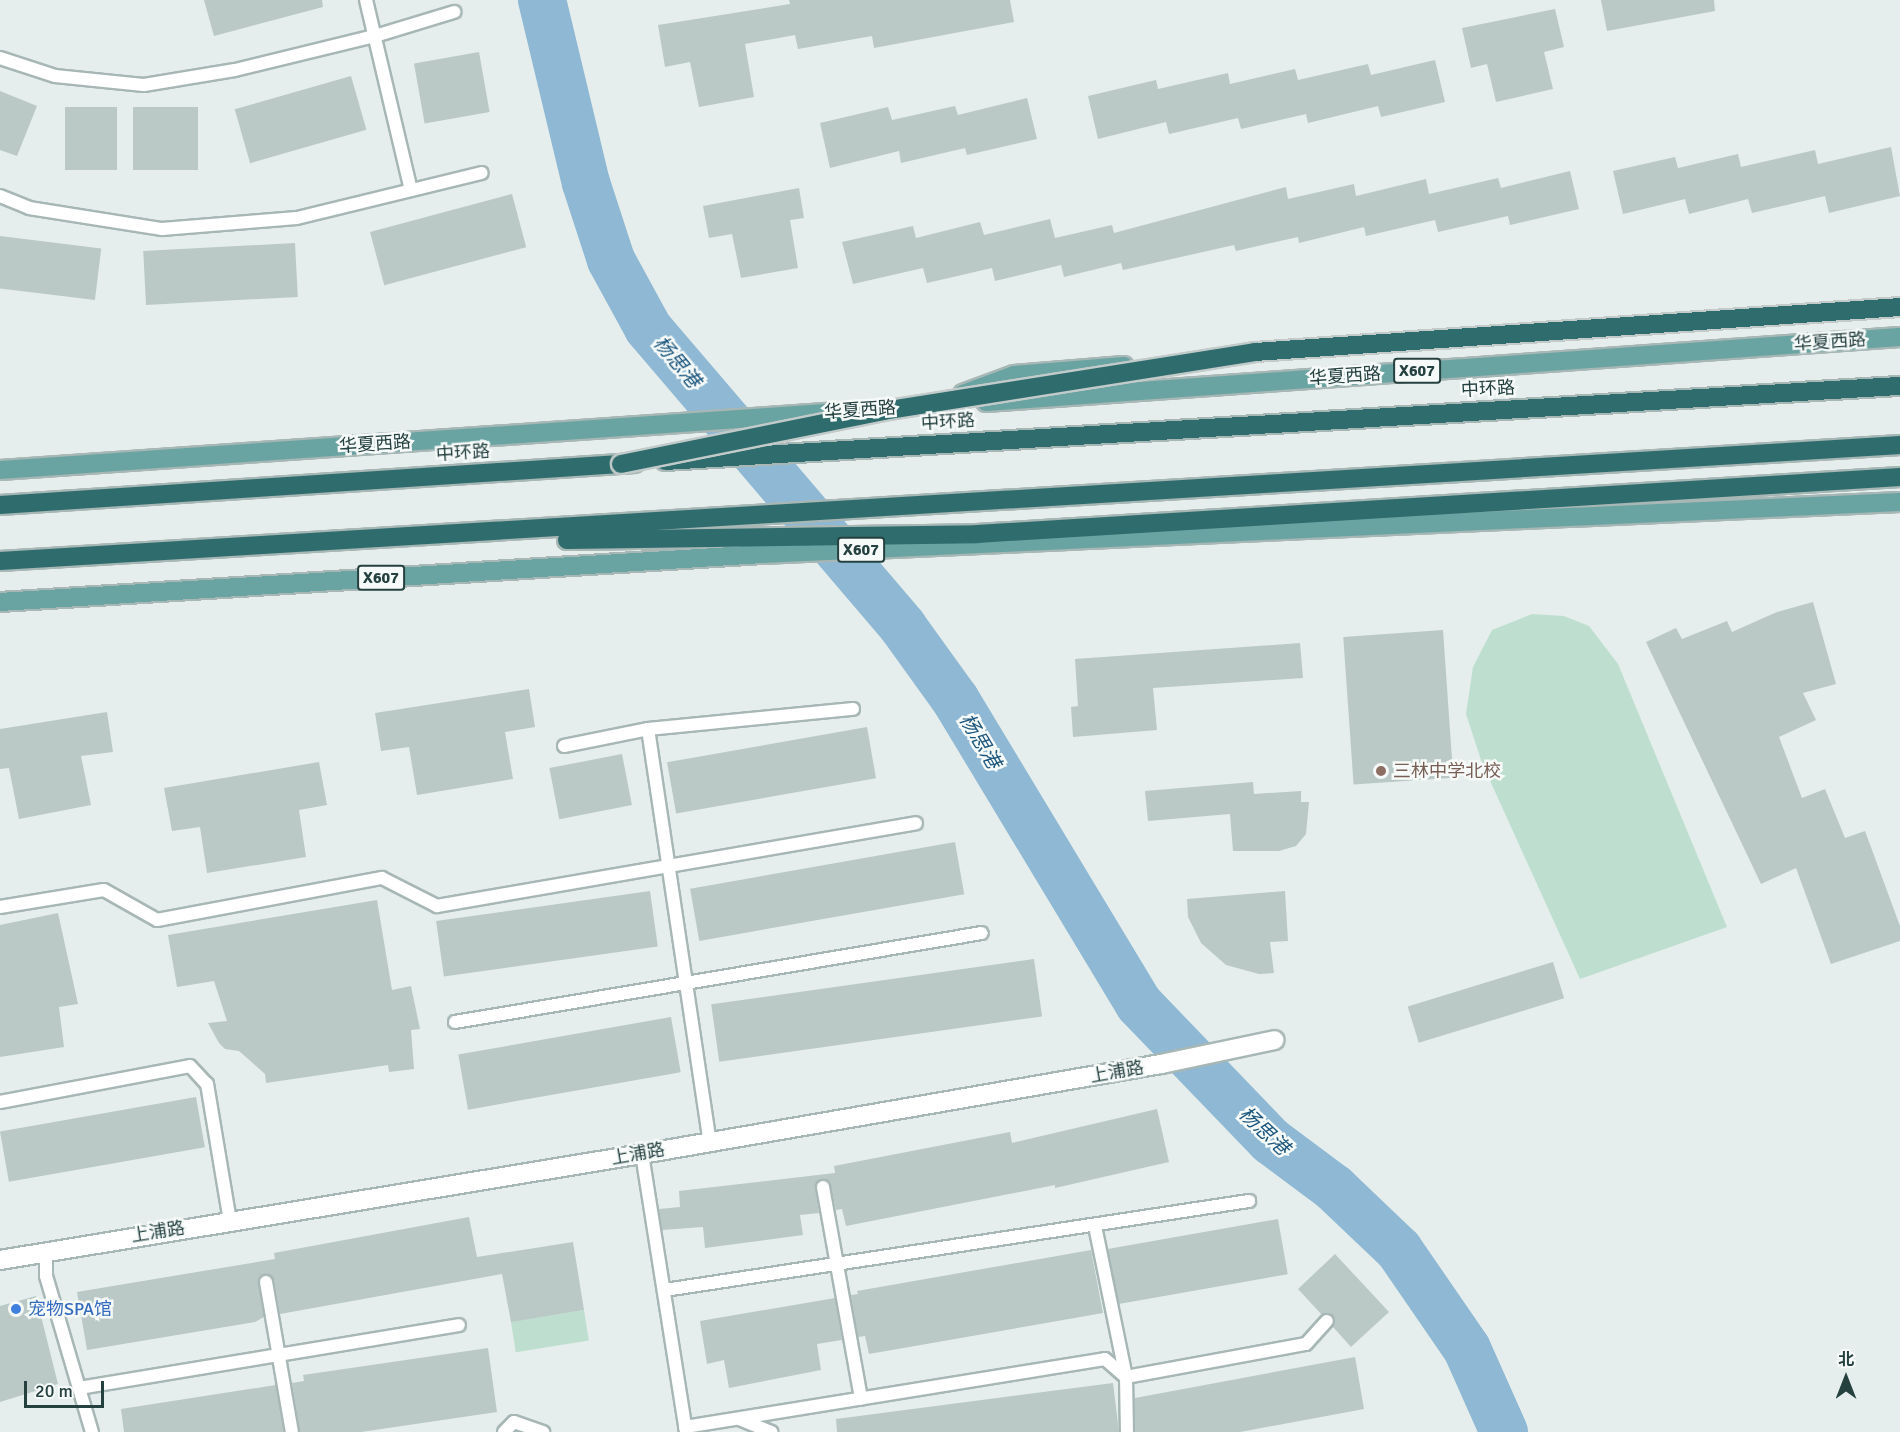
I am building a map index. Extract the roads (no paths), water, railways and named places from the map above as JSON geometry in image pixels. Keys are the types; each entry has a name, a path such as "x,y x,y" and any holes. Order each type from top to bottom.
{"highway":[{"path":"621,464 883,411 1255,352 1900,307"},
{"name":"中环路","path":"0,505 621,464 1900,386"},
{"path":"0,561 313,544 1900,445"},
{"path":"313,544 977,534 1900,477"}],"main road":[{"path":"933,405 1014,375 1900,300"},
{"name":"华夏西路","path":"0,470 1900,337"},
{"name":"X607","path":"0,602 762,554 1900,502"}],"street":[{"name":"上浦路","path":"0,1260 642,1154 1161,1064 1275,1040"}],"lane":[{"path":"366,0 411,190"},
{"path":"0,58 55,76 144,85 235,70 375,36 454,12"},
{"path":"0,196 29,208 162,229 297,218 482,173"},
{"path":"564,746 648,729 853,709"},
{"path":"648,729 710,1142"},
{"path":"0,907 104,890 157,920 382,878 437,906 669,868 916,823"},
{"path":"455,1022 686,981 982,933"},
{"path":"0,1102 190,1066 207,1084 230,1221"},
{"path":"642,1154 685,1430 738,1419 1105,1359 1125,1377"},
{"path":"823,1187 861,1399"},
{"path":"665,1290 1249,1201"},
{"path":"1095,1226 1125,1377 1127,1432"},
{"path":"46,1251 46,1276 92,1432"},
{"path":"266,1282 292,1432"},
{"path":"1125,1377 1306,1344 1328,1320"},
{"path":"79,1388 279,1353 459,1325"},
{"path":"738,1419 772,1432"},
{"path":"504,1432 514,1422 543,1432"}],"waterway":[{"name":"杨思港","path":"542,0 586,183 611,260 648,328 903,627 955,699 1139,1004 1271,1141 1334,1188 1399,1250 1467,1349 1504,1432"}],"place":[{"name":"三林中学北校","path":"1381,771"},
{"name":"宠物SPA馆","path":"16,1309"}]}
